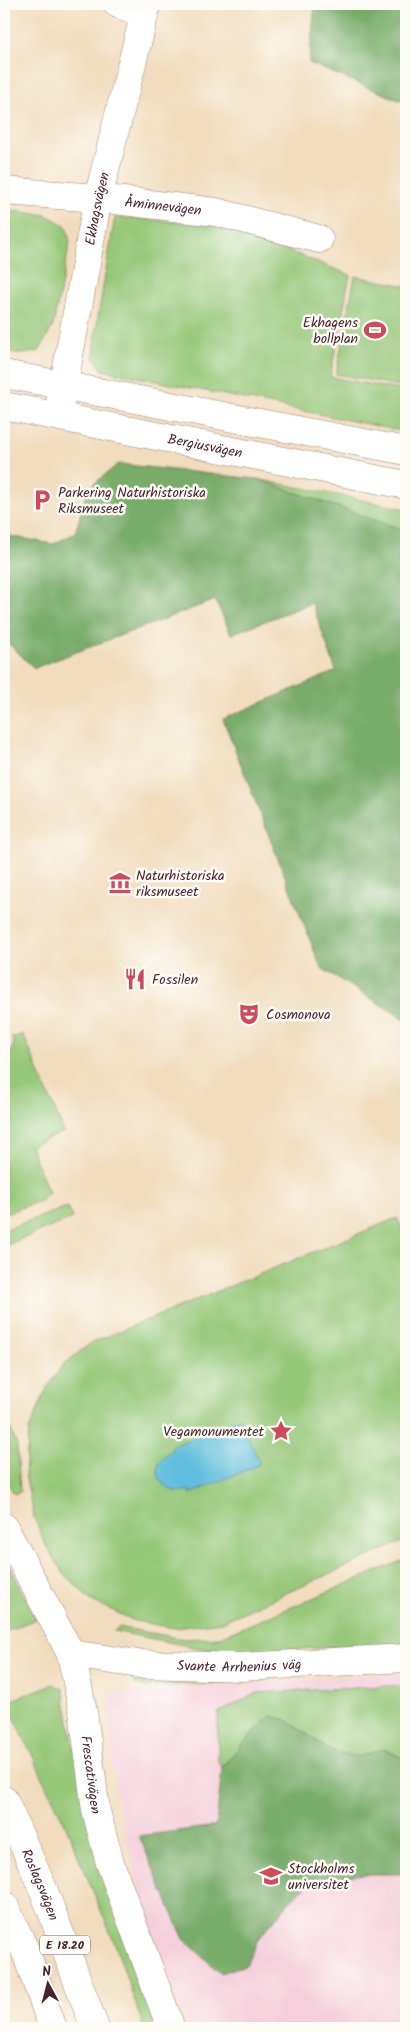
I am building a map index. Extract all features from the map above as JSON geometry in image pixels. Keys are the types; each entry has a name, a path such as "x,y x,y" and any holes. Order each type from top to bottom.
{"street":[{"path":"118,4 145,9"},
{"name":"Ekhagsvägen","path":"58,416 98,198 145,9"},
{"name":"Åminnevägen","path":"4,191 98,198 216,212 319,239"},
{"path":"4,374 406,451"},
{"name":"Bergiusvägen","path":"4,406 406,485"},
{"name":"Frescativägen","path":"4,1527 71,1654 83,1710 96,1811 110,1863 171,2028"},
{"name":"Svante Arrhenius väg","path":"71,1654 139,1664 241,1667 406,1658"},
{"name":"Roslagsvägen","path":"4,1800 44,1891 95,2028"},
{"name":"E 18.20","path":"4,1905 25,1950 53,2028"},
{"path":"25,1950 40,2028"}],"shaded area":[{"name":"Stockholms universitet","path":"406,1672 406,2028 188,2028 154,1945 119,1808 113,1771 109,1694"}],"green space":[{"path":"315,4 406,4 406,103 309,63"},
{"path":"4,210 46,215 66,226 70,242 53,326 39,351 24,354 4,351"},
{"path":"115,217 225,226 350,275 330,377 406,391 406,432 103,370 94,357 96,329"},
{"name":"Ekhagens bollplan","path":"355,276 406,286 406,387 336,374"},
{"path":"118,464 257,479 406,531 406,1020 321,968 223,719 336,671 312,603 231,634 215,600 34,668 7,642 4,633 4,535 53,544 75,533 88,489"},
{"path":"257,479 406,509 406,531"},
{"path":"23,1034 64,1132 30,1146 49,1193 42,1200 4,1214 4,1060 9,1058 14,1044 12,1038"},
{"path":"67,1207 73,1218 4,1246 4,1230"},
{"path":"397,1218 406,1236 406,1540 221,1622 175,1628 135,1621 90,1600 64,1574 45,1544 34,1517 25,1474 29,1430 47,1388 63,1365 91,1343"},
{"path":"4,1412 17,1446 20,1492 14,1494 4,1476"},
{"path":"4,1555 36,1619 4,1632"},
{"path":"406,1559 406,1643 264,1651 221,1651 114,1631 118,1627 184,1639 220,1637"},
{"path":"130,1676 240,1679 241,1682 147,1687 136,1684"},
{"path":"53,1684 63,1689 86,1811 160,2028 144,2028 115,1944 65,1824 7,1702"},
{"path":"406,1685 406,1760 384,1749 357,1757 330,1750 285,1719 243,1743 222,1768 218,1762 218,1713 257,1693"},
{"path":"270,1716 285,1719 330,1750 357,1757 384,1749 406,1760 406,1874 363,1874 311,1882 293,1898 258,1939 246,1965 220,1973 184,1939 139,1836 216,1826 222,1768 243,1743"}],"water":[{"path":"240,1418 260,1464 190,1494 189,1490 179,1491 164,1485 158,1471 159,1463 164,1456 172,1451 171,1447"}],"place":[{"name":"Ekhagens bollplan","path":"375,330"},
{"name":"Parkering Naturhistoriska Riksmuseet","path":"42,500"},
{"name":"Naturhistoriska riksmuseet","path":"120,883"},
{"name":"Fossilen","path":"135,979"},
{"name":"Cosmonova","path":"249,1014"},
{"name":"Vegamonumentet","path":"281,1431"},
{"name":"Stockholms universitet","path":"271,1876"}]}
